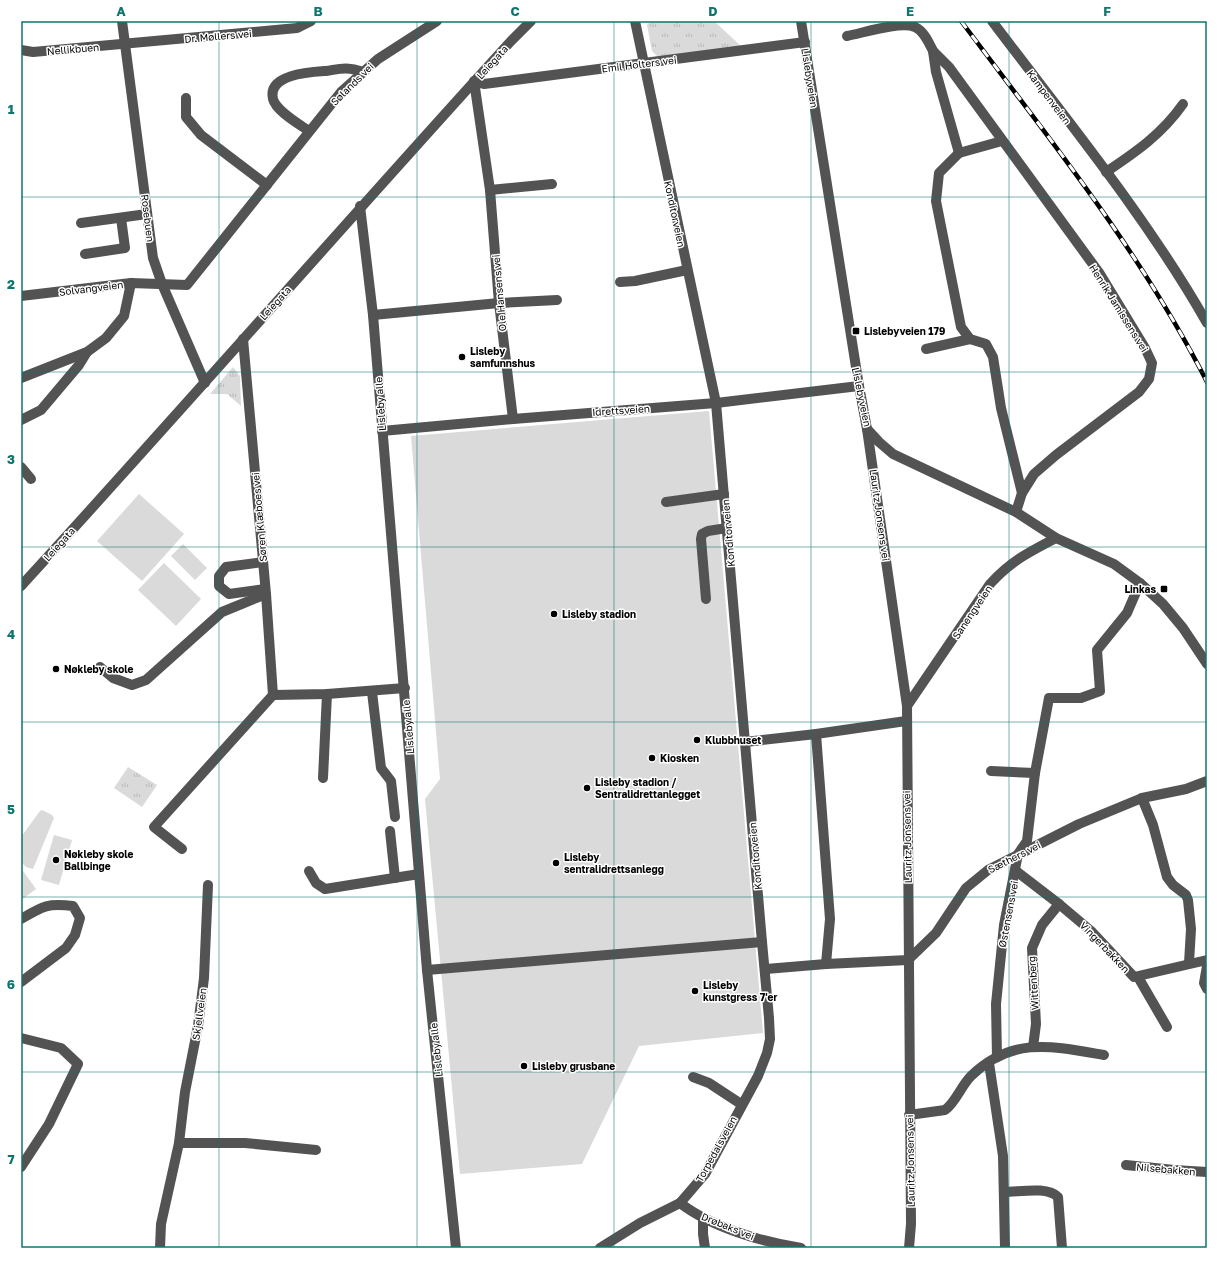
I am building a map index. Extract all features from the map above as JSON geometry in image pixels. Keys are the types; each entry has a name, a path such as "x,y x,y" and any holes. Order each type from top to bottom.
{"street":[{"name":"Rosebuen","path":"122,21 153,258 162,284 205,383"},
{"name":"Dr. Møllers vei","path":"124,44 297,28 311,21"},
{"name":"Sølands vei","path":"162,284 187,285 341,92 362,72 401,43 438,21"},
{"name":"Leiegata","path":"21,586 205,383 360,206 531,21"},
{"name":"Konditorveien","path":"635,21 716,403 762,942 766,969 770,1039 767,1053"},
{"name":"Lislebyveien","path":"801,21 859,386 868,429 879,442 893,454 1016,512 1056,538 1114,564 1140,583 1162,604 1178,622 1207,664"},
{"name":"Kampenveien","path":"992,21 1106,172 1181,278 1207,323"},
{"name":"Henrik Jamissens vei","path":"847,36 892,26 915,27 925,35 933,51 936,72 959,153"},
{"name":"Emil Holters vei","path":"474,81 484,84 805,42"},
{"name":"Nellikbuen","path":"21,50 33,52 124,44"},
{"name":"Henrik Jamissens vei","path":"933,51 949,67 1100,274 1145,348 1152,363 1149,379 1140,392 1056,455 1034,474 1022,493 1016,512"},
{"path":"309,132 276,106 273,98 274,89 277,84 283,79 302,73 350,68 362,72"},
{"name":"Ole Hansens vei","path":"474,81 490,190 499,303 513,419"},
{"path":"186,98 186,117 201,135 267,185"},
{"path":"1106,172 1148,142 1170,122 1183,104"},
{"path":"970,339 961,327 936,201 939,173 959,153 1002,140"},
{"path":"490,190 552,184"},
{"name":"Lisleby alle","path":"360,206 374,315 382,431 405,688 427,970 456,1248"},
{"path":"81,223 147,214"},
{"path":"85,254 125,248 121,218"},
{"path":"620,282 635,282 687,270"},
{"path":"21,378 87,352 106,338 124,316 131,283"},
{"name":"Solvangveien","path":"21,296 131,283 162,284"},
{"path":"374,315 499,303 557,300"},
{"name":"Søren Klæboes vei","path":"242,339 263,562 273,695"},
{"path":"926,349 970,339 986,344 993,357 1001,408 1022,493"},
{"path":"21,420 41,410 79,365 87,352"},
{"name":"Idrettsveien","path":"382,431 716,403 859,386"},
{"name":"Lauritz Jonsens vei","path":"868,429 907,706 911,1224 909,1248"},
{"path":"21,467 32,479"},
{"path":"666,502 724,494"},
{"path":"706,599 701,539 702,534 708,531 727,528"},
{"name":"Sanengveien","path":"907,706 990,584 1006,567 1026,553 1056,538"},
{"path":"263,562 226,567 219,576 219,586 229,594 265,591"},
{"name":"Østensens vei","path":"1005,1248 1003,1156 993,1060 996,1004 1000,956 1009,900 1016,871 1018,854 1027,841 1035,773 1049,698 1081,698 1100,691 1097,650 1127,613 1140,583"},
{"path":"100,667 113,678 132,685 146,680 222,612 265,591"},
{"path":"182,849 154,827 273,695 372,692 405,688"},
{"path":"372,692 381,768 391,781 395,817"},
{"path":"323,778 327,694"},
{"path":"745,742 816,734 906,721"},
{"path":"816,734 830,919 826,964"},
{"path":"991,771 1035,773"},
{"name":"Sæthers vei","path":"908,960 936,933 962,894 976,878 988,870 1079,824 1142,798 1186,789 1207,781"},
{"path":"1142,798 1157,840 1167,877 1173,885 1186,895 1188,900 1191,929 1189,963"},
{"path":"390,831 395,878"},
{"path":"309,871 316,883 325,889 419,874"},
{"name":"Vingerbakken","path":"1016,871 1091,931 1131,975 1138,977 1189,963 1207,960"},
{"name":"Skjellveien","path":"160,1248 161,1224 179,1142 185,1092 198,1026 204,978 208,885"},
{"path":"21,920 39,908 52,904 73,906 80,918 75,935 66,948 21,982"},
{"name":"Wittenberg","path":"1033,1047 1036,1024 1032,948 1042,925 1059,904"},
{"path":"427,970 762,942"},
{"path":"766,969 908,960"},
{"path":"1207,966 1204,976 1207,989"},
{"path":"1138,977 1167,1027"},
{"path":"21,1038 61,1048 78,1064 49,1124 21,1167"},
{"path":"909,1115 945,1110 949,1107 966,1081 993,1060 1015,1049 1033,1047 1075,1050 1104,1055"},
{"name":"Torpedalsveien","path":"600,1248 640,1224 680,1203 705,1174 741,1104 758,1076 767,1053"},
{"path":"693,1077 709,1083 741,1104"},
{"path":"179,1142 245,1144 316,1150"},
{"name":"Nilsebakken","path":"1126,1165 1207,1172"},
{"path":"1004,1192 1045,1191 1055,1194 1060,1203 1062,1248"},
{"name":"Drøbaks vei","path":"680,1203 689,1210 703,1217 747,1235 801,1248"},
{"path":"703,1217 702,1234 705,1248"}],"green space":[{"path":"650,21 714,21 742,47 659,58 652,51 647,25"},
{"path":"233,367 240,376 241,406 227,394 210,394"},
{"name":"Lisleby stadion / Sentralidrettanlegget","path":"709,411 763,1033 639,1046 582,1164 460,1174 425,799 440,779 411,436"},
{"path":"139,494 184,534 142,581 97,541"},
{"path":"183,544 207,568 195,580 171,556"},
{"path":"164,563 201,599 176,626 138,590"},
{"path":"128,767 157,785 142,807 114,788"},
{"path":"42,810 52,815 54,818 33,869 26,867 21,862 21,837"},
{"name":"Nøkleby skole Ballbinge","path":"54,835 72,840 59,885 41,880"},
{"path":"21,868 36,889 21,900"}],"railway":[{"path":"961,21 1060,152 1123,241 1153,287 1207,382"}],"place":[{"name":"Lislebyveien 179","path":"856,331"},
{"name":"Lisleby samfunnshus","path":"462,357"},
{"name":"Linkas","path":"1164,589"},
{"name":"Lisleby stadion","path":"554,614"},
{"name":"Nøkleby skole","path":"56,669"},
{"name":"Klubbhuset","path":"697,740"},
{"name":"Kiosken","path":"652,758"},
{"name":"Lisleby stadion / Sentralidrettanlegget","path":"587,788"},
{"name":"Nøkleby skole Ballbinge","path":"56,860"},
{"name":"Lisleby sentralidrettsanlegg","path":"556,863"},
{"name":"Lisleby kunstgress 7'er","path":"695,991"},
{"name":"Lisleby grusbane","path":"524,1066"}]}
